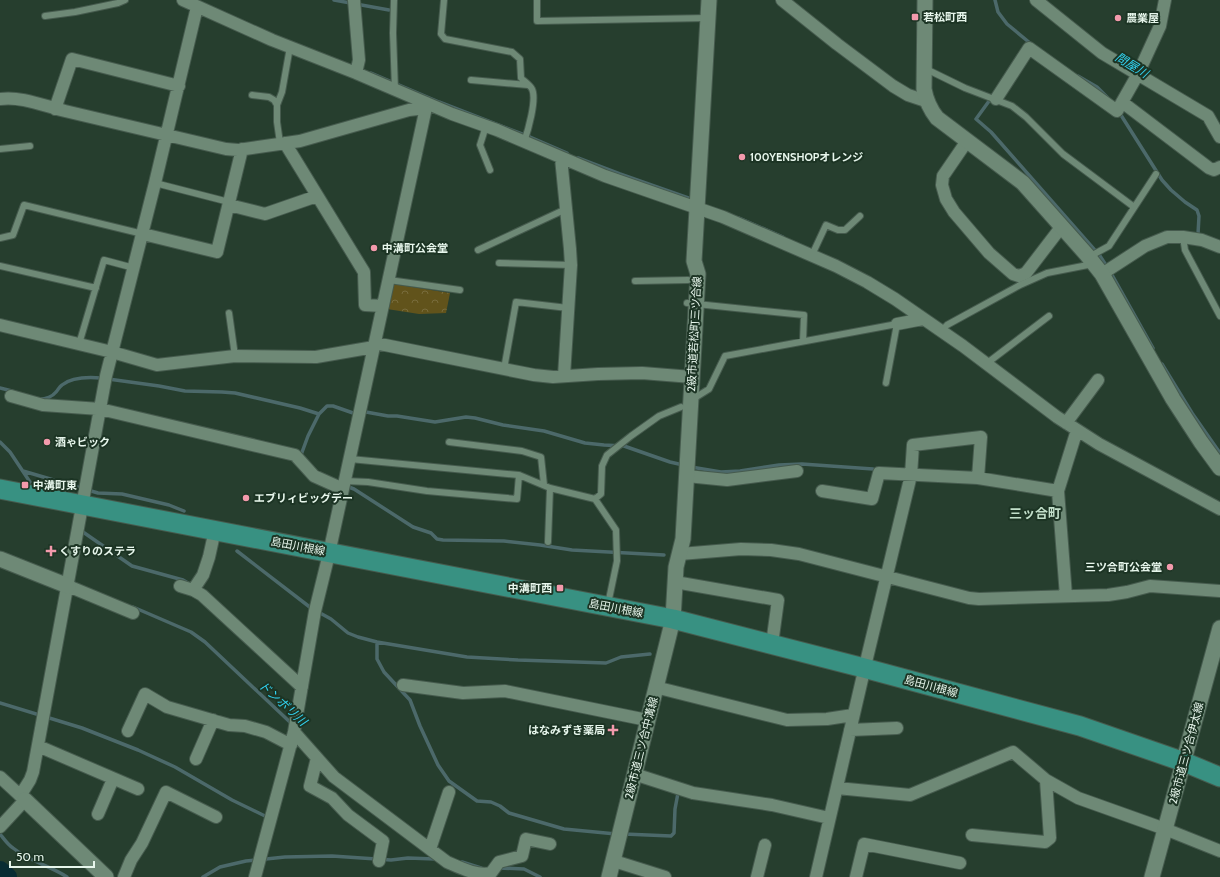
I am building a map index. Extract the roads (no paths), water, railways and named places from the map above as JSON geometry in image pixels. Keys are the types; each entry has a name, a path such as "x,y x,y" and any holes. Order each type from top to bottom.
{"main road":[{"name":"島田川根線","path":"0,489 84,493 214,530 673,619 1080,726 1184,762 1220,777"}],"street":[{"path":"183,0 290,47 356,73 427,106 486,126 630,186 723,217 812,255 867,282 924,319 1066,423 1099,444 1220,509"},
{"path":"354,0 359,60 356,73"},
{"name":"2級市道若松町三ツ合線","path":"673,619 675,582 683,539 687,476 686,403 692,304 698,274 694,261 709,0"},
{"path":"782,0 893,86 908,95 926,101"},
{"path":"925,0 924,89 926,101 930,110 936,118 1023,183 1095,265 1173,399 1220,468"},
{"path":"1036,0 1102,53 1208,116 1220,137"},
{"path":"996,100 1029,48 1117,110 1138,74 1160,26 1165,0"},
{"path":"0,827 22,798 32,776 84,493 112,352 156,183 197,7"},
{"path":"55,109 72,59 179,86"},
{"path":"0,99 8,98 22,100 167,135 226,148 242,149 300,141 427,106"},
{"path":"1122,102 1209,168 1214,170 1220,167"},
{"path":"255,877 294,732 315,611 350,459 427,106"},
{"path":"967,141 943,176 942,184 946,199 954,212 989,253 1013,274 1019,276 1026,273 1062,226"},
{"path":"282,143 364,272 365,305 383,306"},
{"path":"143,234 217,252 242,149"},
{"path":"561,158 570,266 564,376"},
{"path":"229,203 264,214 317,196"},
{"path":"1095,265 1167,237 1183,237 1202,240 1220,247"},
{"path":"692,304 688,275 694,261"},
{"path":"897,324 924,319"},
{"path":"0,325 112,352 157,365 235,356 316,357 374,345 534,375 553,377 642,373 688,376"},
{"path":"1066,423 1098,380"},
{"path":"11,396 43,405 100,409 295,455 314,476 344,485"},
{"path":"686,403 673,539 678,561 741,550 771,550 799,554 969,598 978,599 1108,595 1150,586 1220,591"},
{"path":"1066,596 1058,491 1077,430"},
{"path":"816,877 864,668 911,475 913,445 981,437 978,478"},
{"path":"687,476 727,480 797,471"},
{"path":"822,491 872,499 879,473 978,478 1058,491"},
{"path":"193,590 203,575 209,557 214,530"},
{"path":"0,559 133,614"},
{"path":"675,582 778,600 772,644"},
{"path":"180,586 193,590 202,595 302,687"},
{"name":"2級市道三ツ合中溝線","path":"609,877 673,619"},
{"name":"2級市道三ツ合伊太線","path":"1152,877 1220,628"},
{"path":"403,685 463,693 505,691 647,720"},
{"path":"655,687 787,720 827,719 853,715"},
{"path":"128,731 145,694 167,707 229,725 245,726 266,732 291,744"},
{"path":"196,759 213,720"},
{"path":"850,730 897,728"},
{"path":"294,732 334,777 447,862 485,876 491,873 499,862 522,856 526,840 550,844"},
{"path":"38,746 138,789"},
{"path":"837,788 910,795 1012,752 1046,780 1078,798 1165,829 1220,851"},
{"path":"317,758 310,786 332,798 348,815 383,841 379,861"},
{"path":"634,774 693,793 772,805 829,818"},
{"path":"0,777 106,877"},
{"path":"98,814 113,778"},
{"path":"972,835 1045,842 1050,838 1046,780"},
{"path":"124,877 131,860 142,843 166,792 216,817"},
{"path":"430,849 449,792"},
{"path":"856,877 864,844 960,864"},
{"path":"757,877 765,845"},
{"path":"614,861 665,877"}],"lane":[{"path":"45,16 75,12 118,3 125,0"},
{"path":"394,0 393,33 395,90"},
{"path":"444,0 441,34 445,39 512,52 520,59 521,78 532,89 533,97 529,130 524,142"},
{"path":"537,0 537,21 708,18"},
{"path":"282,143 277,122 277,105 282,92 290,47"},
{"path":"924,68 965,88 1012,106 1026,117 1063,154 1134,207"},
{"path":"472,80 528,85"},
{"path":"252,95 269,97 274,100 277,105"},
{"path":"486,126 480,145 490,170"},
{"path":"0,150 30,146"},
{"path":"941,331 947,325 1027,282 1047,273 1095,265 1156,174"},
{"path":"156,183 229,203"},
{"path":"0,238 13,235 24,205 143,234"},
{"path":"478,250 566,209"},
{"path":"812,255 826,225 838,230 846,230 860,216"},
{"path":"1183,237 1185,250 1220,316"},
{"path":"79,344 104,260 134,268"},
{"path":"499,263 570,266"},
{"path":"0,266 96,288"},
{"path":"389,280 460,290"},
{"path":"635,281 688,280"},
{"path":"504,369 516,302 568,308"},
{"path":"692,304 804,315 803,341"},
{"path":"229,313 235,356"},
{"path":"986,364 1050,316"},
{"path":"595,499 601,494 602,466 607,455 629,437 659,416 686,403 709,389 725,356 897,324 886,383"},
{"path":"449,442 522,452 541,457 544,486"},
{"path":"350,459 519,475 550,488 595,499 616,530 617,561 608,606"},
{"path":"344,485 368,482 427,491 517,499 519,475"},
{"path":"548,542 550,488"}],"waterway":[{"path":"334,0 389,10"},
{"path":"995,0 998,12 1007,24 1030,43 1029,44"},
{"path":"371,73 567,153"},
{"path":"1078,76 1097,87 1112,102"},
{"path":"992,97 976,119 991,132 1100,256 1153,348"},
{"path":"1119,112 1162,180 1171,190 1197,210 1199,216 1198,234"},
{"path":"578,158 694,200"},
{"path":"739,218 783,237"},
{"path":"1162,364 1192,413 1220,453"},
{"path":"39,399 52,395 66,382 71,380 101,378 185,391 235,393 300,408 319,414 327,406 333,406 353,413 366,412 435,422 466,417 475,418 503,425 544,431 585,443 624,446 683,465"},
{"path":"0,388 12,391"},
{"path":"301,455 308,436 319,414"},
{"path":"0,442 10,452 30,482"},
{"path":"691,467 721,472 740,471 779,465 802,464 873,469"},
{"path":"23,471 98,493 122,494 169,505 184,511"},
{"path":"346,486 354,489 413,527 431,533 437,539 504,541 572,550 664,555"},
{"path":"83,532 132,566 183,580 188,583"},
{"path":"237,551 311,608 331,619 348,633 377,642 467,657 518,660 606,663 621,657 650,654"},
{"name":"ドンボリ川","path":"133,607 191,632 205,642 292,724"},
{"path":"377,642 377,659 384,672 410,700 438,765 449,781 477,801 491,802 500,806 509,813 564,829 616,834"},
{"path":"0,703 82,728 138,750 175,767 232,800 265,816"},
{"path":"624,834 671,836 674,833 675,809 678,793"},
{"path":"0,834 9,845 19,853 67,877"},
{"path":"203,877 220,867 246,861 285,857 332,856 391,860 408,858 435,859"},
{"name":"ドンボリ川","path":"462,862 481,868"},
{"name":"ドンボリ川","path":"499,868 524,869 540,877"},
{"path":"0,871 7,877"}],"place":[{"name":"若松町西","path":"915,17"},
{"name":"農業屋","path":"1118,18"},
{"name":"100YENSHOPオレンジ","path":"742,157"},
{"name":"中溝町公会堂","path":"374,248"},
{"name":"酒ゃビック","path":"47,442"},
{"name":"中溝町東","path":"25,485"},
{"name":"エブリィビッグデー","path":"246,498"},
{"name":"くすりのステラ","path":"51,551"},
{"name":"三ツ合町公会堂","path":"1170,567"},
{"name":"中溝町西","path":"560,588"},
{"name":"はなみずき薬局","path":"613,730"}],"district":[{"name":"三ッ合町","path":"1035,513"}],"water label":[{"name":"問屋川","path":"1132,65"}]}
